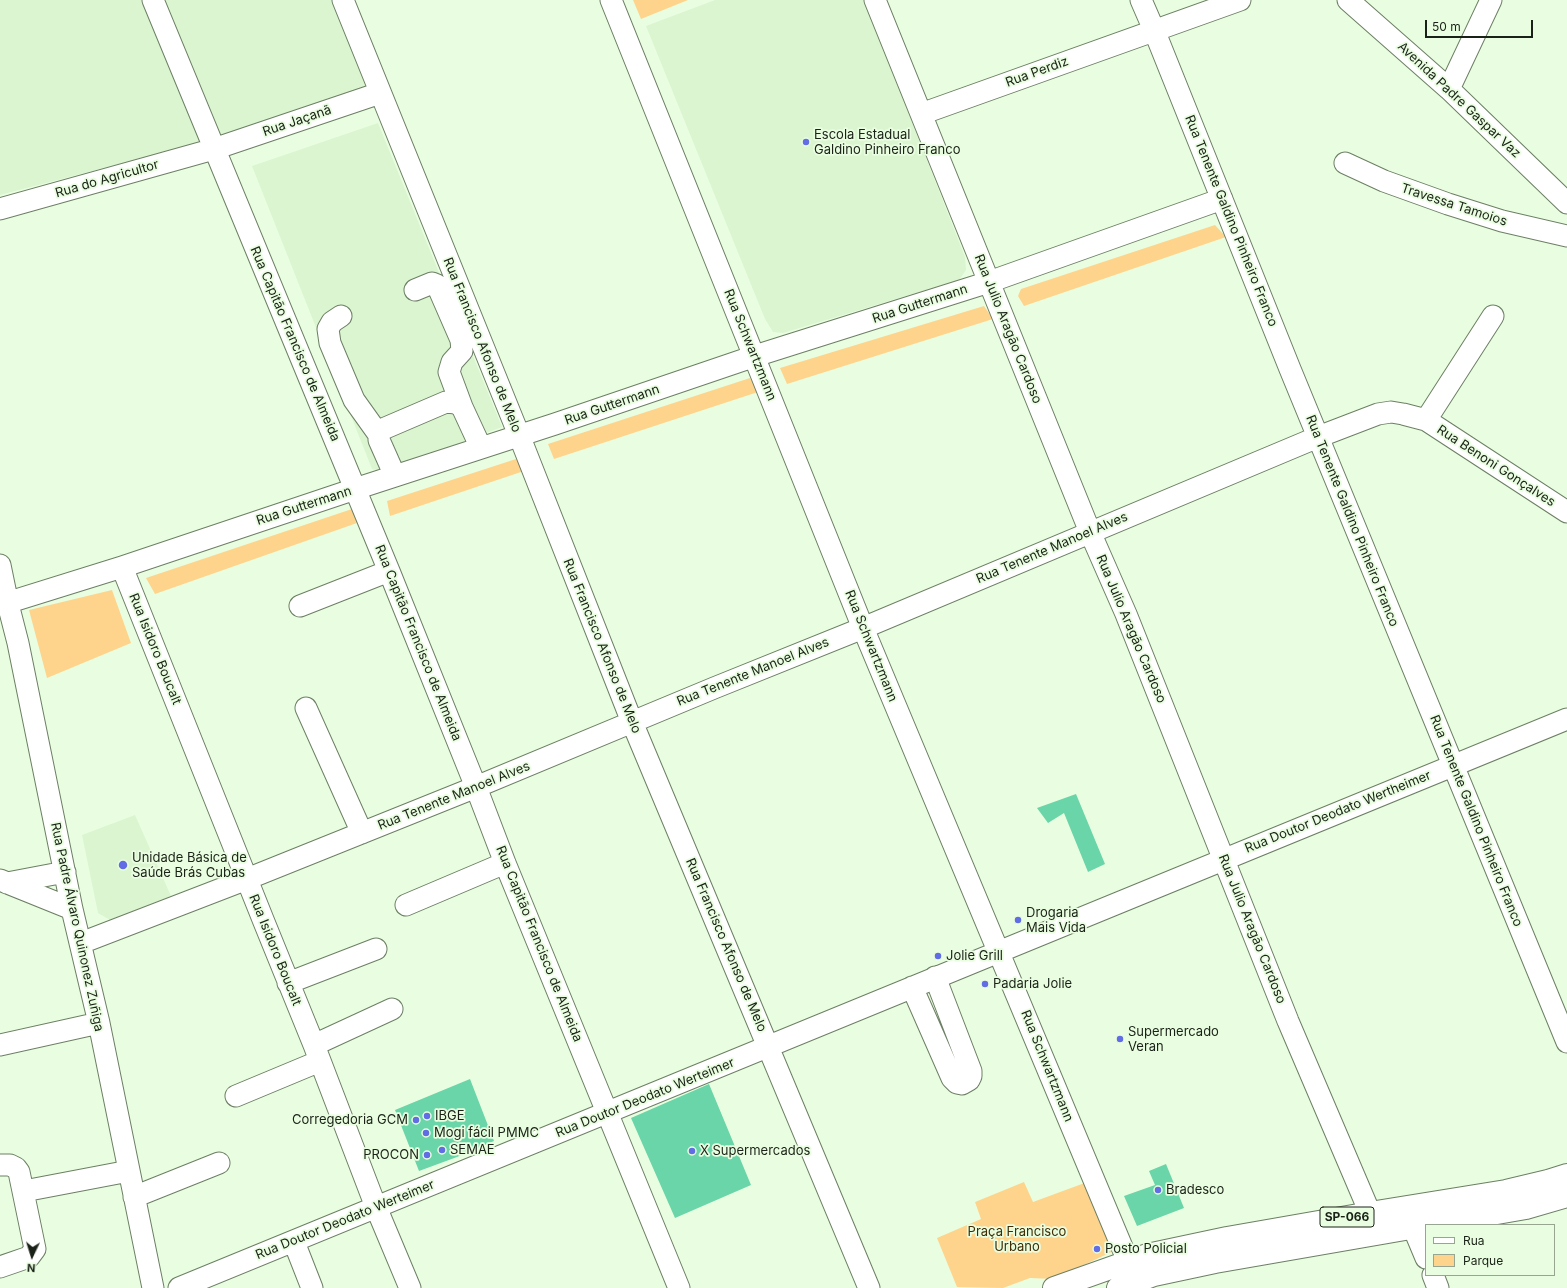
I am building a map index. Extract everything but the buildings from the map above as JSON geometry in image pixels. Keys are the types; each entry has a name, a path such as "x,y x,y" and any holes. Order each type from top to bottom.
{"highway":[{"name":"SP-066","path":"1054,1288 1146,1255 1227,1238 1506,1191 1567,1175"},
{"name":"SP-066","path":"1431,1224 1526,1208 1567,1196"},
{"path":"1370,1213 1386,1231"},
{"name":"SP-066","path":"1131,1286 1154,1275 1215,1262 1425,1225"}],"street":[{"name":"Rua Capitão Francisco de Almeida","path":"153,0 389,571 505,863 679,1288"},
{"name":"Rua Francisco Afonso de Melo","path":"343,0 519,436 632,722 869,1288"},
{"name":"Rua Schwartzmann","path":"611,0 863,628 1127,1261 1131,1286"},
{"name":"Rua Julio Aragão Cardoso","path":"875,0 1090,532 1126,614 1288,1021 1370,1213"},
{"name":"Rua Tenente Galdino Pinheiro Franco","path":"1141,0 1452,765 1567,1042"},
{"name":"Rua Perdiz","path":"920,114 1240,0"},
{"name":"Avenida Padre Gaspar Vaz","path":"1348,0 1449,88 1567,203"},
{"path":"1449,88 1491,0"},
{"name":"Rua Jaçanã","path":"214,149 380,93"},
{"name":"Rua do Agricultor","path":"0,209 214,149"},
{"name":"Travessa Tamoios","path":"1345,163 1390,183 1448,204 1502,221 1567,236"},
{"name":"Rua Guttermann","path":"4,604 122,567 519,436 755,356 989,282 1222,199"},
{"path":"415,290 432,283 437,285 461,340 462,351 452,362 449,372 462,407 481,448"},
{"path":"340,316 332,322 328,329 330,343 354,400 379,435 379,440 395,476"},
{"path":"1426,420 1493,316"},
{"path":"379,435 383,429 446,402 456,403 462,407"},
{"name":"Rua Tenente Manoel Alves","path":"81,944 476,787 863,628 1318,436 1378,414 1397,413 1416,416 1426,420"},
{"name":"Rua Benoni Gonçalves","path":"1426,420 1567,512"},
{"name":"Rua Padre Álvaro Quinonez Zuñiga","path":"0,566 9,646 65,872 72,909 99,1023 153,1288"},
{"name":"Rua Isidoro Boucalt","path":"122,567 317,1053 376,1207 410,1288"},
{"path":"300,606 389,571"},
{"path":"306,708 362,833"},
{"name":"Rua Doutor Deodato Wertheimer","path":"998,951 1567,719"},
{"path":"406,905 505,863"},
{"path":"4,881 65,872"},
{"path":"4,881 72,909"},
{"path":"288,983 376,949"},
{"name":"Rua Doutor Deodato Werteimer","path":"179,1288 608,1113 998,951"},
{"path":"912,987 952,1078 957,1083 962,1084 970,1080 971,1071 935,977"},
{"path":"236,1096 317,1053 392,1010"},
{"path":"0,1045 99,1023"},
{"path":"134,1197 219,1162"},
{"path":"0,1165 16,1168 19,1172 35,1249 33,1254 29,1257 0,1267"},
{"path":"24,1191 129,1171"},
{"path":"1413,1227 1425,1256"},
{"path":"294,1242 312,1288"},
{"path":"1433,1276 1438,1288"}],"shaded area":[{"path":"0,0 333,0 368,86 196,144 0,195"},
{"name":"Escola Estadual Galdino Pinheiro Franco","path":"715,0 864,0 965,257 966,270 959,280 783,333 773,332 765,319 646,26"},
{"path":"378,123 502,427 384,472 372,469 252,166"},
{"name":"Unidade Básica de Saúde Brás Cubas","path":"135,815 171,896 110,920 98,913 82,835"}],"green space":[{"path":"633,0 688,0 641,19"},
{"path":"1215,225 1226,237 1024,306 1018,296 1021,289"},
{"path":"984,306 993,319 787,384 780,368"},
{"path":"750,378 758,392 554,459 548,444"},
{"path":"516,459 524,471 390,516 387,501"},
{"path":"352,509 357,523 155,594 146,578"},
{"path":"112,590 131,643 47,678 29,610"},
{"name":"Praça Francisco Urbano","path":"1090,1181 1120,1248 1054,1279 1030,1278 1003,1288 957,1287 937,1238 981,1219 975,1202 1024,1182 1033,1202"}],"place":[{"name":"Escola Estadual Galdino Pinheiro Franco","path":"806,142"},
{"name":"Unidade Básica de Saúde Brás Cubas","path":"123,865"},
{"name":"Drogaria Mais Vida","path":"1018,920"},
{"name":"Jolie Grill","path":"938,956"},
{"name":"Padaria Jolie","path":"985,984"},
{"name":"Supermercado Veran","path":"1120,1039"},
{"name":"IBGE","path":"427,1116"},
{"name":"Corregedoria GCM","path":"416,1120"},
{"name":"Mogi fácil PMMC","path":"426,1133"},
{"name":"SEMAE","path":"442,1150"},
{"name":"X Supermercados","path":"692,1151"},
{"name":"PROCON","path":"427,1155"},
{"name":"Bradesco","path":"1158,1190"},
{"name":"Posto Policial","path":"1097,1249"}]}
